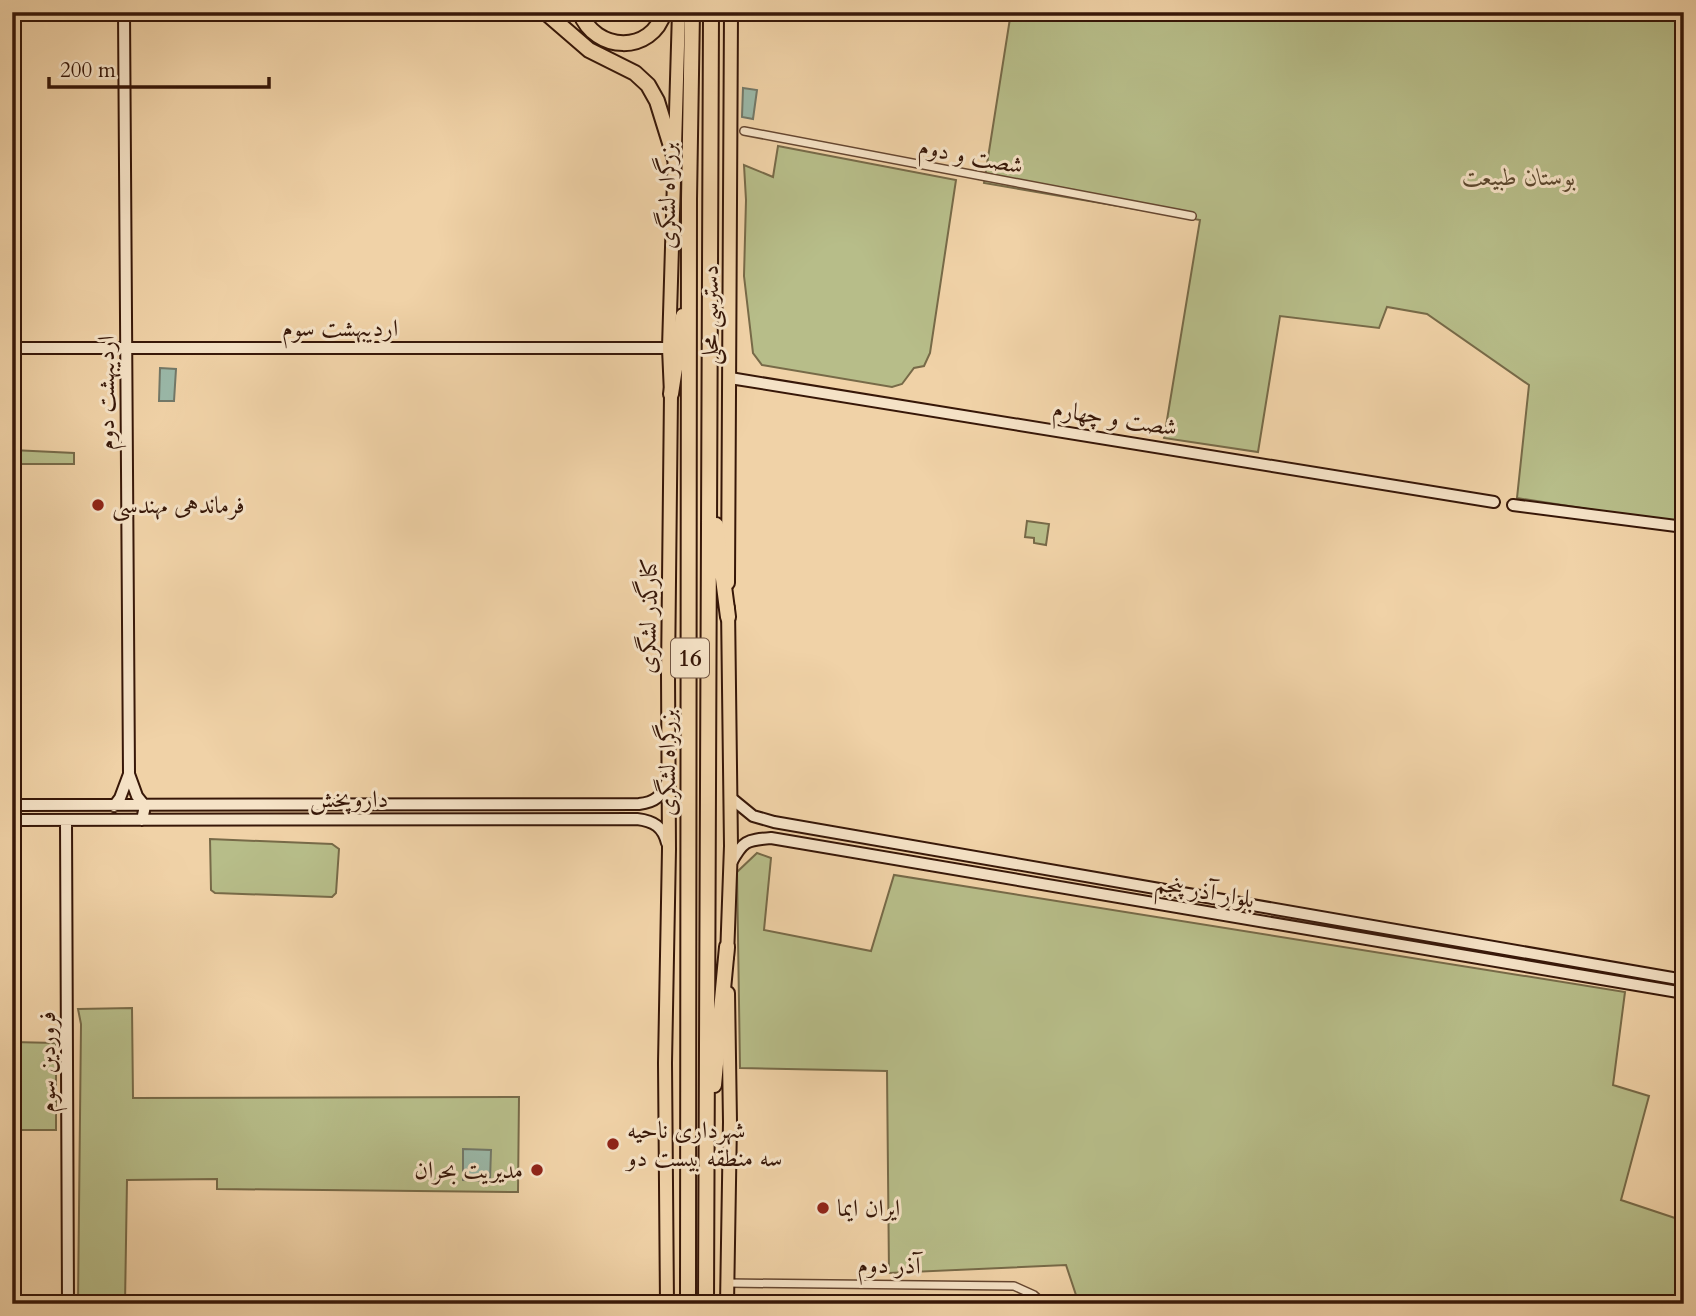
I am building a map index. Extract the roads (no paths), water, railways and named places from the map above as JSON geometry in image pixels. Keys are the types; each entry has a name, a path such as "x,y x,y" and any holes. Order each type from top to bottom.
{"highway":[{"path":"545,12 589,50 635,73 648,85 657,100 675,159"},
{"path":"580,12 584,24 597,37 610,43 624,43 638,40 650,33 662,19 664,12"},
{"name":"بزرگراه لشگری","path":"688,1304 692,12"},
{"name":"بزرگراه لشگری","path":"706,1304 711,12"},
{"path":"671,394 690,255"},
{"path":"709,453 728,617"},
{"path":"706,1139 717,1063 727,947"}],"main road":[{"name":"کنارگذر لشگری","path":"667,1304 665,1063 671,394 668,348 679,12"},
{"name":"دسترسی محلی","path":"728,617 731,12"},
{"path":"727,1304 730,1122 727,947 731,798 728,617"}],"street":[{"name":"اردیبهشت دوم","path":"124,12 129,774 145,806"},
{"name":"شصت و دوم","path":"744,131 1192,216"},
{"name":"اردیبهشت سوم","path":"12,348 668,348"},
{"name":"شصت و چهارم","path":"730,378 1494,502"},
{"path":"1513,505 1684,527"},
{"name":"اردیبهشت دوم","path":"114,806 129,774"},
{"path":"669,779 659,798 639,804 642,810 637,819 660,827 669,849"},
{"name":"بلوار آذر پنجم","path":"731,798 753,816 774,822 1684,980"},
{"name":"داروپخش","path":"12,805 639,804"},
{"path":"142,820 145,806"},
{"name":"داروپخش","path":"12,820 637,819"},
{"name":"فروردین سوم","path":"66,821 68,1304"},
{"name":"بلوار آذر پنجم","path":"730,863 741,844 753,839 771,838 1684,993"},
{"path":"1565,973 1569,961"},
{"name":"آذر دوم","path":"727,1283 1014,1286 1034,1295 1044,1304"}],"place":[{"name":"فرماندهی مهندسی","path":"98,505"},
{"name":"شهرداری ناحیه سه منطقه بیست دو","path":"613,1144"},
{"name":"مدیریت بحران","path":"537,1170"},
{"name":"ایران ایما","path":"823,1208"}],"park label":[{"name":"بوستان طبیعت","path":"1519,177"}]}
